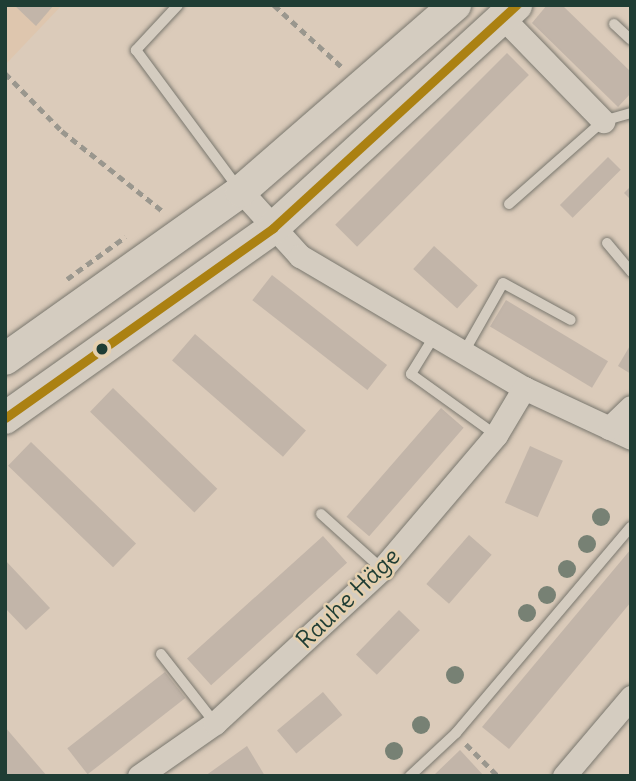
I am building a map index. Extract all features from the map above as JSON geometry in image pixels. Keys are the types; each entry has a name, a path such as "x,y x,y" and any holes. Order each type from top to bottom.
{"street":[{"path":"5,359 241,191 455,5"},
{"path":"5,418 272,228 509,11 603,121"},
{"path":"241,191 300,256 524,388 631,438"},
{"name":"Rauhe Häge","path":"139,776 215,723 382,569 496,435 524,388"},
{"path":"609,428 631,407"},
{"path":"564,776 631,697"}],"lane":[{"path":"178,5 136,51 241,191"},
{"path":"614,24 631,40"},
{"path":"509,204 603,121 631,113"},
{"path":"607,243 631,272"},
{"path":"464,352 503,283 571,320"},
{"path":"435,335 411,374 496,435"},
{"path":"321,514 382,569"},
{"path":"410,776 456,733 631,527"},
{"path":"161,654 215,723"}],"path":[{"path":"274,5 363,87"},
{"path":"5,73 62,131 161,213 186,202 201,219"},
{"path":"456,733 498,776"}],"shaded area":[{"path":"5,5 62,5 5,65"}],"building":[{"path":"14,5 54,5 36,26"},
{"path":"547,5 562,5 631,72 631,93 618,107 532,23"},
{"path":"507,53 529,75 357,247 335,225"},
{"path":"608,157 621,170 573,218 560,205"},
{"path":"631,186 631,200 624,193"},
{"path":"434,246 478,285 457,309 413,269"},
{"path":"272,275 387,365 367,390 252,300"},
{"path":"506,300 608,361 592,388 490,327"},
{"path":"195,334 306,430 283,457 172,360"},
{"path":"631,344 631,374 618,366"},
{"path":"113,388 217,489 194,512 90,412"},
{"path":"441,408 464,428 369,536 347,517"},
{"path":"31,442 136,543 113,567 8,466"},
{"path":"530,446 563,461 538,517 505,503"},
{"path":"469,535 492,555 449,604 426,584"},
{"path":"323,536 347,563 211,685 187,658"},
{"path":"631,549 631,602 509,749 482,727"},
{"path":"5,560 50,608 26,630 5,608"},
{"path":"399,610 420,630 377,675 356,655"},
{"path":"165,672 185,698 88,774 67,748"},
{"path":"323,692 342,715 296,754 277,731"},
{"path":"5,727 47,776 5,776"},
{"path":"247,746 265,776 205,776"},
{"path":"460,750 484,776 433,776"}],"transit line":[{"path":"5,418 273,228 516,5"}]}
